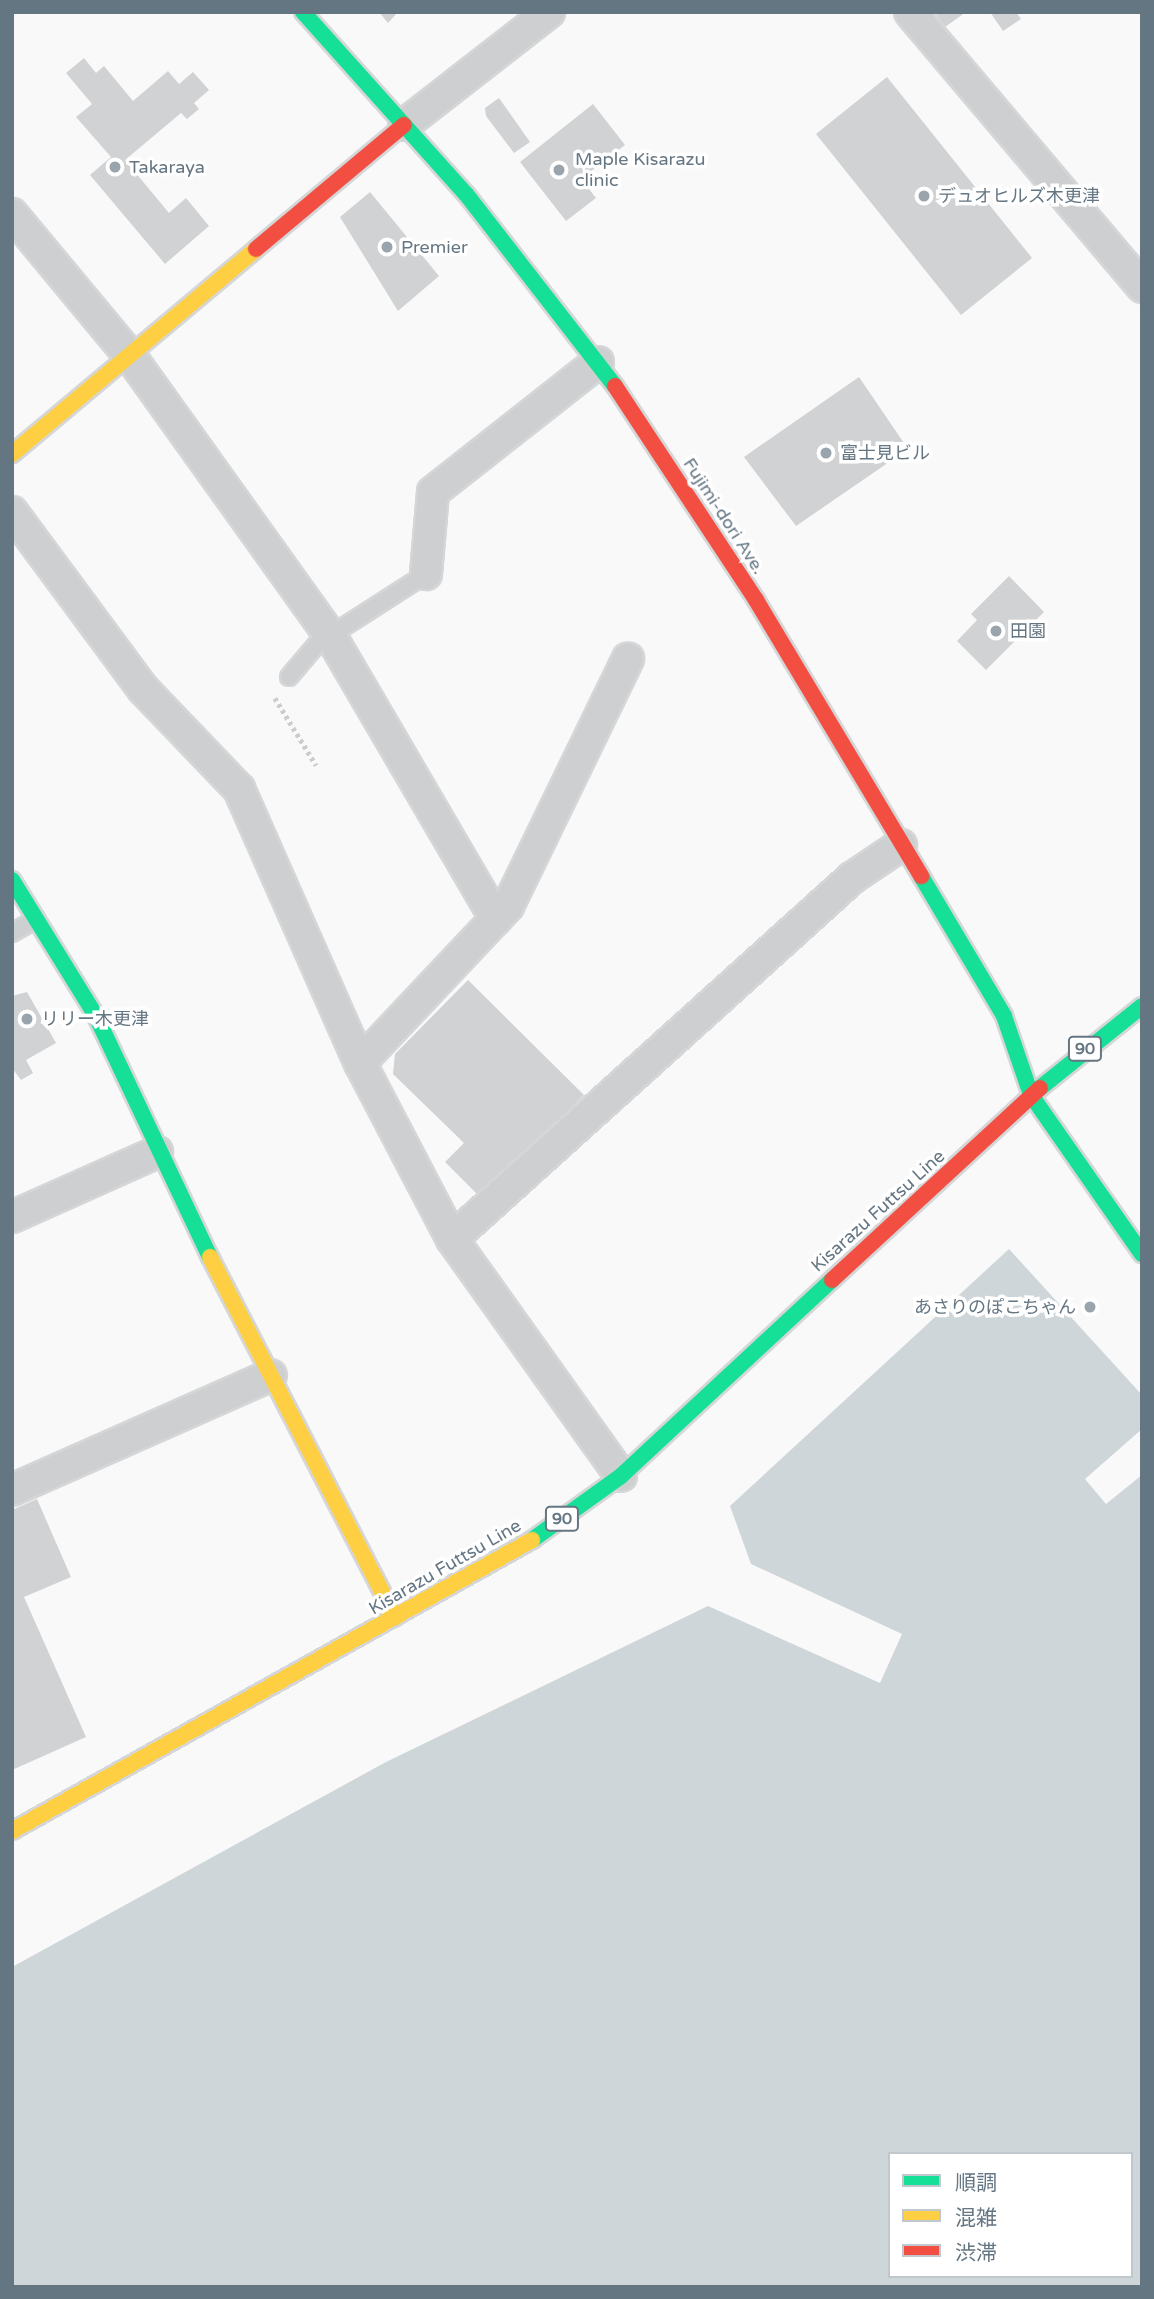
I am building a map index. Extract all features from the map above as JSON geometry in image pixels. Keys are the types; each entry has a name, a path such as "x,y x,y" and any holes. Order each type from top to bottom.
{"street":[{"name":"Fujimi-dori Ave.","path":"303,12 466,194 598,362 757,600 1004,1016 1031,1095 1142,1254"},
{"path":"12,454 404,125 549,12"},
{"path":"910,12 1142,287"},
{"path":"12,214 130,356 330,635 496,919"},
{"path":"426,574 433,492 598,362"},
{"path":"12,512 143,689 239,789 360,1063 452,1239 621,1476"},
{"path":"360,1063 508,906 628,659"},
{"path":"452,1239 852,878 901,845"},
{"path":"12,880 96,1016 157,1152 395,1617"},
{"name":"90","path":"1031,1095 1142,1006"},
{"name":"Kisarazu Futtsu Line","path":"12,1831 516,1552 621,1476 1031,1095"},
{"path":"12,1217 157,1152"},
{"path":"12,1490 271,1375"}],"lane":[{"path":"289,677 330,635 426,574"},
{"path":"12,933 36,919"}],"path":[{"path":"289,677 273,700 316,765"}],"shaded area":[{"path":"1009,1249 1142,1395 1142,1429 1085,1479 1106,1504 1142,1475 1142,2287 12,2287 12,1967 386,1762 708,1606 880,1683 902,1634 751,1564 730,1506"}],"building":[{"path":"379,12 398,12 388,23"},
{"path":"934,12 966,12 945,27"},
{"path":"990,12 1016,12 1021,19 1003,31"},
{"name":"Takaraya","path":"84,58 96,73 104,66 133,101 168,71 179,84 193,72 209,90 194,103 199,109 187,119 181,113 125,160 169,213 186,198 209,226 165,264 90,175 111,157 76,117 92,104 66,73"},
{"name":"デュオヒルズ木更津","path":"887,77 1032,258 961,315 816,134"},
{"path":"499,98 530,142 514,153 486,116 485,108"},
{"name":"Maple Kisarazu clinic","path":"593,104 625,145 581,179 596,198 566,221 520,162"},
{"name":"Premier","path":"370,192 439,276 398,311 340,217"},
{"name":"富士見ビル","path":"859,377 908,449 796,526 744,457"},
{"name":"田園","path":"1009,576 1044,612 986,670 957,641 977,620 971,614"},
{"path":"468,980 584,1095 482,1199 445,1162 464,1143 393,1074 395,1054"},
{"name":"リリー木更津","path":"27,992 56,1043 26,1060 33,1073 21,1080 12,1068 12,996"},
{"path":"37,1499 71,1577 24,1597 86,1737 12,1770 12,1510"}],"traffic: fast":[{"path":"303,12 466,194 615,386"},
{"path":"921,876 1004,1016 1031,1095 1142,1254"},
{"path":"12,880 96,1016 210,1257"},
{"path":"1040,1088 1142,1006"},
{"path":"532,1540 621,1476 832,1280"}],"traffic: slow":[{"path":"12,454 256,249"},
{"path":"210,1257 395,1617"},
{"path":"12,1831 532,1540"}],"traffic: jam":[{"path":"256,249 404,125"},
{"path":"615,386 756,600 921,876"},
{"path":"832,1280 1040,1088"}],"place":[{"name":"Takaraya","path":"115,167"},
{"name":"Maple Kisarazu clinic","path":"559,170"},
{"name":"デュオヒルズ木更津","path":"924,196"},
{"name":"Premier","path":"387,247"},
{"name":"富士見ビル","path":"826,453"},
{"name":"田園","path":"996,631"},
{"name":"リリー木更津","path":"27,1019"},
{"name":"あさりのぽこちゃん","path":"1090,1307"}]}
